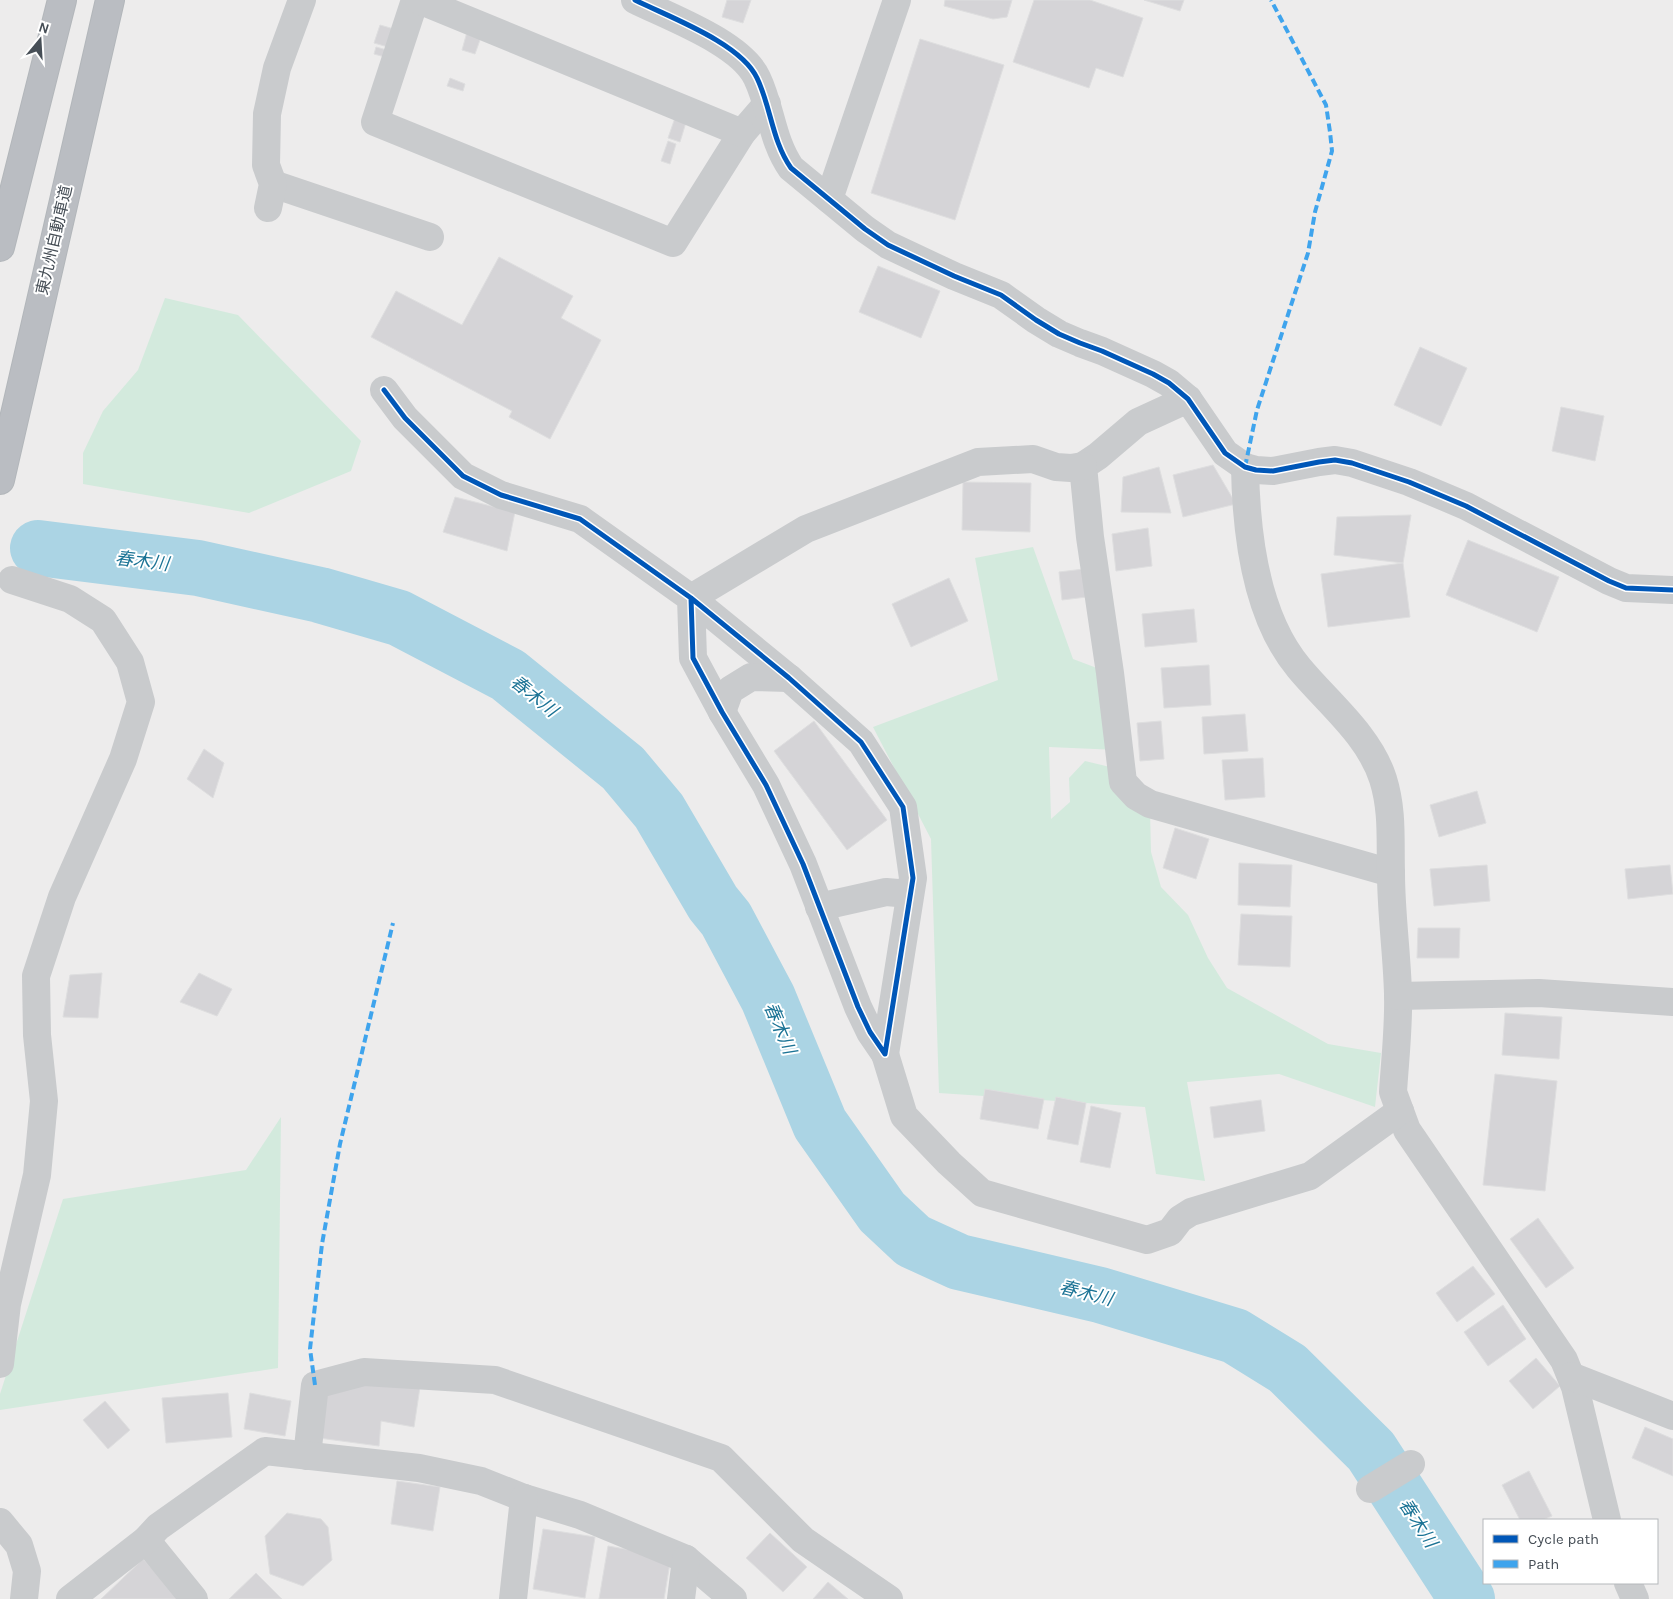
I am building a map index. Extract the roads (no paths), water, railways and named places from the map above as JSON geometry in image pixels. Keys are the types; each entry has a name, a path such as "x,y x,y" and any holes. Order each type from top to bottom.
{"highway":[{"path":"0,247 62,0"},
{"name":"東九州自動車道","path":"0,480 110,0"}],"street":[{"path":"302,0 277,68 267,114 266,165 270,196 430,237"},
{"path":"415,0 375,122 673,243 742,133 767,104"},
{"path":"419,0 742,133"},
{"path":"635,0 721,42 735,51 757,76 782,156 791,168 888,245 954,276 1001,295 1059,334 1102,350 1169,383 1188,399 1225,453 1245,467 1273,471 1335,460 1352,462 1408,482 1466,506 1609,581 1626,588 1673,590"},
{"path":"829,199 897,0"},
{"path":"384,390 405,418 463,476 501,495 580,519 691,598 789,678 860,742 903,807 913,878 885,1054"},
{"path":"691,598 806,529 978,462 1033,459 1056,467 1071,468 1083,466 1098,456 1138,422 1188,399"},
{"path":"1083,466 1090,537 1124,782 1136,796 1150,804 1390,873"},
{"path":"1245,467 1247,513 1255,565 1265,604 1280,640 1298,666 1361,738 1383,778 1389,804 1392,831 1390,873 1398,996 1393,1092 1408,1130 1564,1360 1576,1387 1607,1519"},
{"path":"0,1364 7,1304 37,1175 44,1101 37,1036 36,976 62,897 123,759 141,702 130,662 103,620 70,599 12,580"},
{"path":"691,598 693,658 722,712 766,785 803,864 858,1008 870,1032 885,1054 904,1116 949,1163 982,1193 1148,1240 1170,1232 1180,1219 1191,1212 1310,1176 1400,1111"},
{"path":"722,712 730,690 751,677 789,678"},
{"path":"819,908 886,892 910,894"},
{"path":"1398,996 1540,993 1673,1002"},
{"path":"307,1456 315,1385 364,1372 495,1380 720,1458 803,1540 889,1599"},
{"path":"1571,1376 1673,1416"},
{"path":"70,1599 146,1540 158,1527 265,1451 419,1468 482,1481 524,1498 580,1515 686,1558 732,1599"},
{"path":"1370,1489 1411,1464"},
{"path":"512,1599 524,1498"},
{"path":"0,1522 19,1545 27,1571 24,1599"},
{"path":"146,1540 194,1599"},
{"path":"681,1599 686,1558"},
{"path":"1628,1584 1635,1599"}],"waterway":[{"name":"春木川","path":"38,548 198,568 320,595 399,618 508,675 623,768 659,811 713,903 726,919 768,998 820,1124 882,1212 913,1241 959,1262 1100,1295 1235,1336 1287,1368 1371,1451 1467,1599"}]}
